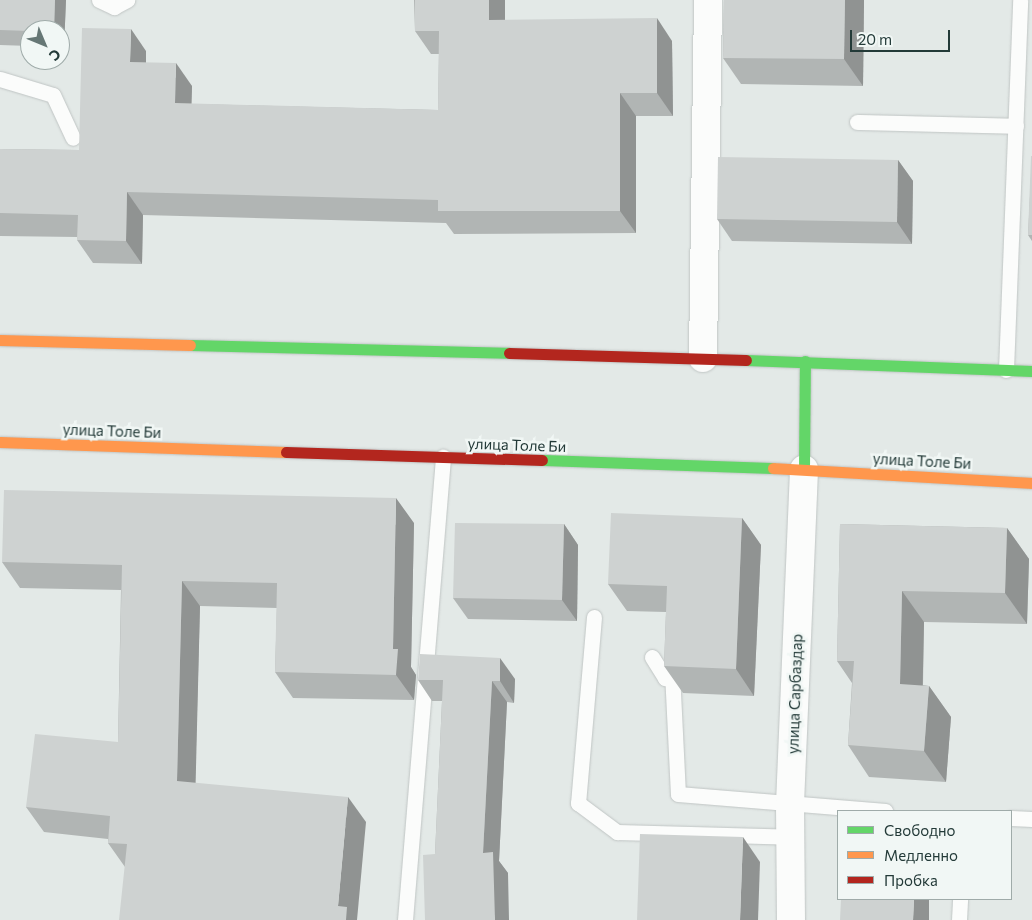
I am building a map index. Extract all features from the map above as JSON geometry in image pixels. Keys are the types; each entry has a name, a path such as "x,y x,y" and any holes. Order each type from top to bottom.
{"main road":[{"path":"0,340 805,361 1032,372"},
{"path":"804,469 805,361"},
{"name":"улица Толе Би","path":"0,442 804,469 1032,483"}],"street":[{"path":"703,358 708,0"},
{"name":"улица Сарбаздар","path":"791,920 790,804 804,469"}],"lane":[{"path":"99,0 114,7 127,0"},
{"path":"1006,370 1016,126 1025,71 1020,0"},
{"path":"0,79 54,96 73,138"},
{"path":"857,122 1016,126"},
{"path":"405,920 443,457"},
{"path":"594,617 578,803 617,832 790,837"},
{"path":"652,657 665,678 672,672 678,794 871,810"},
{"path":"1012,818 1032,819"},
{"path":"959,920 960,900"}],"building":[{"path":"0,0 55,0 54,20 20,20 20,31 0,30"},
{"path":"415,0 489,0 489,20 657,18 657,93 620,93 620,211 438,211 438,200 127,192 126,241 77,240 78,215 0,213 0,149 79,150 82,28 131,29 130,62 176,63 175,103 438,110 439,31 415,31"},
{"path":"724,0 845,0 844,59 723,58"},
{"path":"1031,156 1032,235 1028,235"},
{"path":"718,157 898,160 897,222 717,219"},
{"path":"4,490 396,498 393,649 398,649 396,675 275,672 277,583 182,581 177,781 348,797 338,906 347,907 346,920 119,920 127,844 108,843 110,816 26,807 35,734 118,742 122,565 2,562"},
{"path":"611,513 742,518 736,669 664,666 667,586 608,584"},
{"path":"455,523 564,524 562,600 453,598"},
{"path":"840,524 1007,528 1005,593 902,591 900,684 929,686 924,751 848,745 854,661 837,661"},
{"path":"420,654 500,658 500,681 492,681 483,853 493,852 495,920 425,920 423,855 435,854 443,680 418,680"},
{"path":"640,834 743,837 740,920 637,920"},
{"path":"841,900 914,900 913,920 840,920"}],"traffic: fast":[{"path":"190,345 509,353"},
{"path":"746,360 1032,371"},
{"path":"804,469 805,361"},
{"path":"542,460 773,468"}],"traffic: slow":[{"path":"0,340 190,345"},
{"path":"0,442 286,452"},
{"path":"773,468 1032,483"}],"traffic: jam":[{"path":"509,353 746,360"},
{"path":"286,452 542,460"}]}
